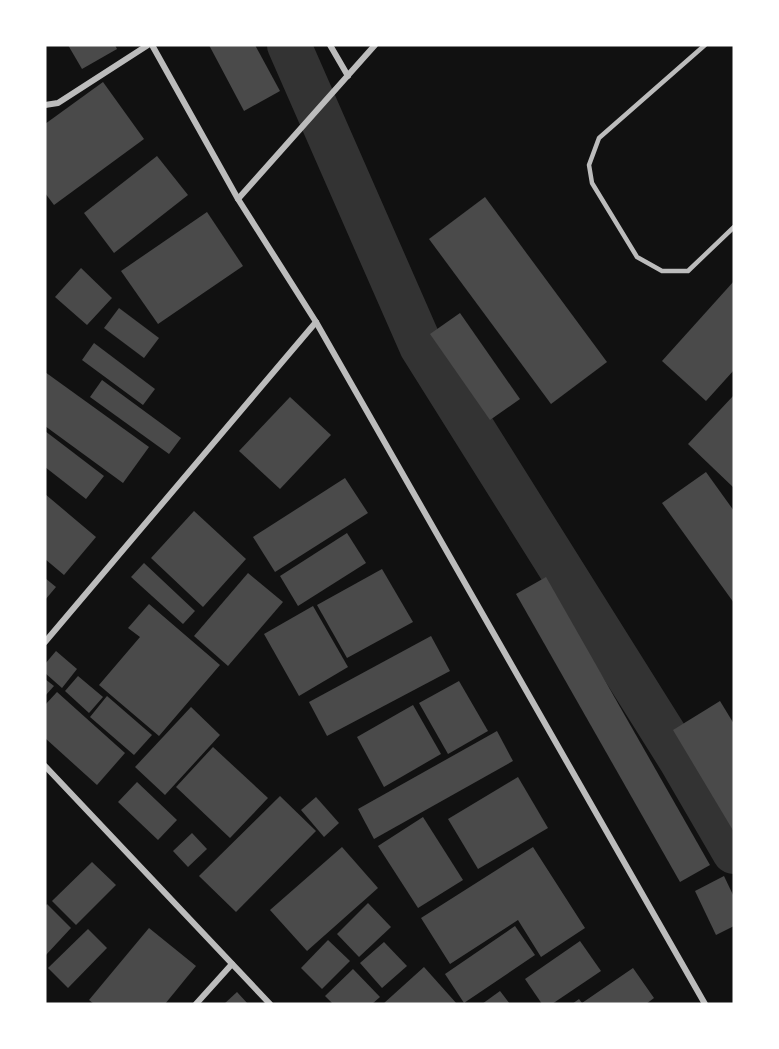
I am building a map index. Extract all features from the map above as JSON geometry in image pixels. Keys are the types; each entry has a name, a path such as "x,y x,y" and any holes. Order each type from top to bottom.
{"street":[{"path":"45,105 58,103 150,45 238,198 316,322 705,1004"},
{"path":"330,45 348,76"},
{"path":"238,198 263,174 375,45"},
{"path":"45,642 316,322"},
{"path":"45,766 270,1004"},
{"path":"196,1004 232,964"}],"lane":[{"path":"705,45 599,138 589,165 592,183 637,257 662,271 688,272 734,227"}],"building":[{"path":"68,45 115,45 117,49 82,69"},
{"path":"209,45 255,45 280,91 244,111"},
{"path":"103,82 144,139 54,205 45,193 45,124"},
{"path":"157,156 188,195 114,253 84,213"},
{"path":"485,197 607,362 551,404 429,239"},
{"path":"207,212 243,266 158,324 121,271"},
{"path":"81,268 112,298 87,325 55,297"},
{"path":"734,281 734,370 706,401 662,361"},
{"path":"119,308 159,338 144,358 104,328"},
{"path":"460,313 520,399 490,420 430,334"},
{"path":"94,343 155,389 143,405 82,360"},
{"path":"45,372 149,447 123,483 45,426"},
{"path":"102,380 181,438 169,454 90,397"},
{"path":"734,395 734,488 688,444"},
{"path":"290,397 331,435 280,489 239,451"},
{"path":"45,431 104,476 86,499 45,467"},
{"path":"706,472 734,511 734,603 662,503"},
{"path":"345,478 368,513 275,572 253,537"},
{"path":"45,494 96,537 64,575 45,559"},
{"path":"194,511 246,559 203,607 151,558"},
{"path":"347,533 366,563 298,606 280,576"},
{"path":"144,563 195,611 183,624 131,577"},
{"path":"382,569 413,622 347,658 317,605"},
{"path":"248,573 283,602 228,666 194,636"},
{"path":"546,577 710,865 680,882 516,594"},
{"path":"45,578 56,587 45,600"},
{"path":"149,604 220,665 159,736 99,685 140,637 128,628"},
{"path":"313,606 348,667 299,696 264,634"},
{"path":"431,636 450,671 327,736 309,702"},
{"path":"56,651 77,669 62,688 45,673 45,664"},
{"path":"78,676 103,697 89,713 65,691"},
{"path":"45,679 54,686 45,696"},
{"path":"459,681 488,731 448,754 419,703"},
{"path":"57,692 125,753 97,785 45,738 45,705"},
{"path":"107,696 152,735 134,755 90,717"},
{"path":"720,701 734,724 734,832 673,730"},
{"path":"413,705 441,754 384,787 357,737"},
{"path":"191,707 220,735 165,795 135,767"},
{"path":"497,731 513,761 374,839 358,809"},
{"path":"213,747 268,798 230,838 176,787"},
{"path":"518,777 548,828 478,869 448,819"},
{"path":"137,782 177,820 158,840 118,802"},
{"path":"280,796 316,831 236,912 199,876"},
{"path":"316,797 339,823 324,837 301,810"},
{"path":"423,817 463,880 418,908 378,846"},
{"path":"192,833 207,849 188,867 173,851"},
{"path":"342,847 378,888 307,951 270,910"},
{"path":"533,847 585,928 541,957 518,920 450,964 421,918"},
{"path":"92,862 116,885 76,925 52,901"},
{"path":"724,876 734,897 734,926 716,935 695,891"},
{"path":"368,903 391,927 359,957 337,934"},
{"path":"47,904 71,928 45,956 45,907"},
{"path":"515,926 535,955 464,1003 445,974"},
{"path":"149,928 196,966 165,1004 94,1004 89,1000"},
{"path":"88,929 107,948 68,988 48,968"},
{"path":"328,940 350,961 322,989 301,968"},
{"path":"580,941 601,971 552,1004 542,1004 525,979"},
{"path":"384,942 407,966 382,988 360,963"},
{"path":"424,967 457,1004 383,1004"},
{"path":"633,968 654,998 646,1004 572,1004 579,999 582,1003"},
{"path":"353,969 380,997 372,1004 333,1004 325,996"},
{"path":"500,991 510,1004 482,1004"},
{"path":"237,992 248,1004 224,1004"}],"waterway":[{"path":"289,45 421,346 680,759 734,852"}]}
